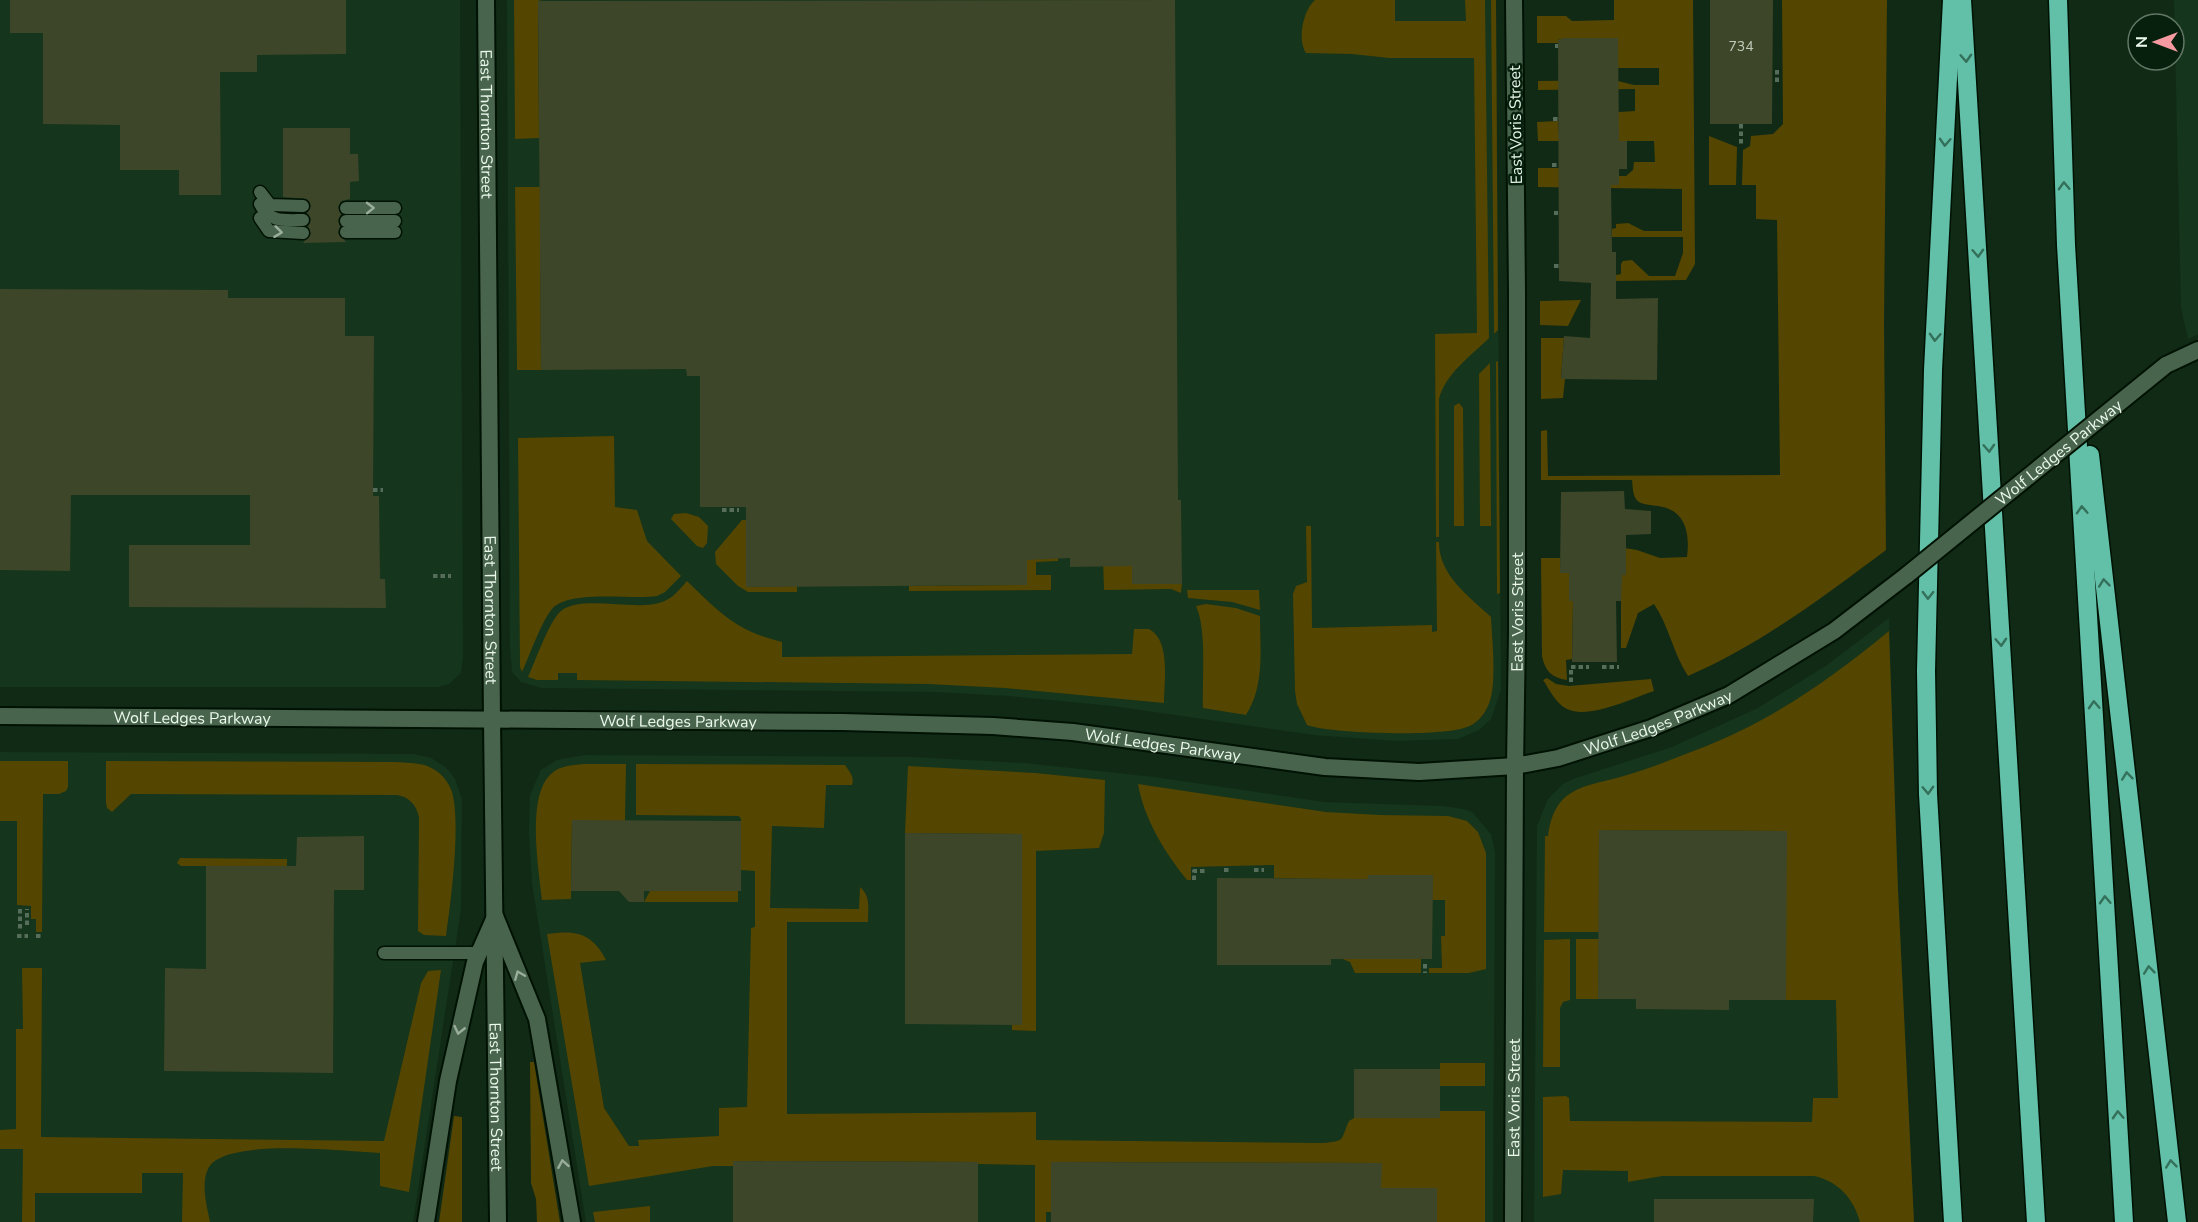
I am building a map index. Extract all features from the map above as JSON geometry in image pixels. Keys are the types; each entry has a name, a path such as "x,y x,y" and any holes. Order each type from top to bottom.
{"highway":[{"path":"1952,0 1933,370 1926,671 1928,794 1953,1222"},
{"path":"1962,0 2036,1222"},
{"path":"2058,0 2066,245 2124,1222"},
{"path":"2066,245 2177,1222"},
{"path":"1947,1137 1947,1222"}],"main road":[{"name":"East Thornton Street","path":"486,0 498,1222"},
{"name":"East Voris Street","path":"1513,1222 1517,476 1514,0"},
{"name":"Wolf Ledges Parkway","path":"0,716 830,722 993,726 1073,732 1325,767 1419,772 1515,766 1558,758 1651,728 1699,709 1772,671 1858,614 2166,365 2198,350"},
{"path":"426,1222 448,1081 475,962 495,916"},
{"path":"495,916 537,1019 572,1222"}],"lane":[{"path":"260,218 269,231 303,227 276,220 266,214 260,198 270,205 303,206"},
{"path":"395,208 346,221 395,227"},
{"path":"384,953 479,953"}],"path":[{"path":"1777,70 1777,84"},
{"path":"1553,119 1558,119"},
{"path":"1741,124 1741,144"},
{"path":"1552,165 1559,165"},
{"path":"373,490 383,490"},
{"path":"722,510 739,510"},
{"path":"433,576 451,576"},
{"path":"1571,682 1571,667 1589,667"},
{"path":"1602,667 1619,667"},
{"path":"1224,870 1231,870"},
{"path":"1254,870 1264,870"},
{"path":"1194,880 1194,871 1208,871"},
{"path":"20,909 20,929"},
{"path":"27,909 27,926"},
{"path":"16,936 28,936"},
{"path":"36,936 42,936"},
{"path":"1425,964 1425,973"}],"shaded area":[{"path":"0,0 460,0 463,658 461,673 449,684 439,687 0,687"},
{"path":"507,0 1496,0 1501,689 1491,719 1479,730 1458,739 1396,741 1314,735 1113,706 1009,696 935,692 542,688 521,682 512,672 510,649"},
{"path":"514,0 542,0 538,1 539,138 515,139"},
{"path":"1315,0 1395,0 1395,21 1466,21 1465,0 1485,0 1489,338 1453,373 1439,399 1439,537 1436,537 1435,334 1477,333 1474,58 1389,58 1306,53 1302,41 1303,25 1307,11"},
{"path":"1491,0 1496,0 1498,330 1494,334"},
{"path":"1614,0 1693,0 1695,264 1686,280 1616,281 1616,275 1621,274 1623,261 1632,260 1649,276 1675,276 1683,253 1683,237 1612,237 1612,229 1616,228 1616,224 1628,223 1644,231 1682,231 1682,189 1538,187 1538,168 1559,168 1566,185 1619,185 1619,176 1626,176 1633,170 1634,162 1655,162 1654,141 1538,141 1537,122 1558,121 1559,134 1619,112 1635,111 1635,89 1538,90 1538,81 1614,80 1634,85 1659,85 1659,68 1618,68 1618,38 1566,38 1558,40 1558,43 1537,43 1537,16 1566,16 1572,21 1614,20"},
{"path":"1782,0 1887,0 1884,323 1886,550 1766,635 1715,664 1688,676 1654,604 1638,613 1626,648 1621,648 1621,582 1569,582 1569,601 1573,601 1572,659 1566,660 1567,680 1557,678 1547,670 1542,656 1541,558 1560,558 1560,573 1569,573 1569,576 1626,575 1626,558 1618,547 1637,550 1660,558 1687,557 1688,539 1684,524 1675,512 1667,508 1643,504 1637,500 1633,492 1632,480 1541,480 1541,431 1547,430 1548,476 1780,475 1777,220 1756,219 1756,185 1742,185 1743,150 1750,146 1751,136 1773,134 1783,124"},
{"path":"2174,0 2198,0 2198,334 2188,339 2181,308 2176,72 2186,72 2186,12 2174,12"},
{"path":"1709,136 1737,147 1736,185 1709,185"},
{"path":"515,187 540,187 541,370 517,370"},
{"path":"1581,300 1568,326 1540,325 1540,301"},
{"path":"1541,338 1564,338 1561,379 1565,379 1563,398 1541,399"},
{"path":"1496,361 1498,362 1500,593 1497,594"},
{"path":"1490,363 1491,526 1480,526 1479,374"},
{"path":"1459,403 1463,408 1464,526 1454,526 1454,406"},
{"path":"614,436 615,507 637,510 647,541 681,576 665,592 657,596 586,597 560,603 552,609 544,622 522,672 520,667 518,438"},
{"path":"686,513 699,517 708,526 707,543 703,548 697,546 671,519 674,514"},
{"path":"742,520 758,520 746,525 746,587 797,586 797,592 748,592 738,586 716,564 715,552"},
{"path":"1306,526 1311,526 1312,628 1432,625 1432,632 1437,631 1436,542 1439,542 1440,554 1450,575 1465,593 1491,617 1494,664 1492,689 1487,708 1476,722 1454,730 1412,733 1339,731 1307,725 1297,704 1295,691 1293,594 1296,586 1307,582"},
{"path":"1027,541 1058,553 1058,561 1036,562 1036,575 1051,575 1051,590 909,591 909,586 1027,585"},
{"path":"1103,558 1114,558 1178,584 1182,583 1181,593 1171,589 1104,590"},
{"path":"687,581 729,619 752,632 782,642 782,657 1132,654 1134,629 1149,629 1161,643 1163,652 1165,662 1164,703 1005,688 928,684 577,680 577,673 558,673 558,680 537,680 528,677 547,632 561,611 570,606 596,603 651,605 669,599"},
{"path":"1187,590 1259,590 1260,610 1232,602 1188,598"},
{"path":"1206,604 1236,608 1260,616 1259,679 1252,704 1246,715 1203,708 1203,641 1196,606"},
{"path":"1889,618 1898,890 1914,1222 1534,1222 1537,826 1548,799 1563,784 1573,779 1672,747 1758,708 1827,665"},
{"path":"1889,631 1898,890 1914,1222 1860,1222 1854,1206 1844,1192 1823,1178 1814,1176 1662,1176 1628,1182 1628,1171 1563,1170 1561,1194 1543,1197 1543,1097 1566,1096 1569,1098 1570,1121 1812,1122 1813,1098 1838,1098 1836,1000 1786,1000 1786,831 1599,830 1599,932 1544,932 1545,836 1548,836 1552,817 1561,801 1571,793 1591,784 1662,763 1749,727 1821,683"},
{"path":"1547,678 1556,684 1569,686 1651,679 1654,691 1598,710 1576,712 1567,709 1556,700 1543,680"},
{"path":"0,752 414,754 431,758 450,772 455,779 462,800 461,909 413,1222 0,1222"},
{"path":"584,755 912,757 1025,763 1154,777 1324,802 1442,806 1472,812 1491,834 1495,852 1493,1222 586,1222 532,883 529,833 530,795 541,770 557,760"},
{"path":"0,761 68,761 66,791 59,794 43,794 42,932 36,932 36,919 31,919 31,906 17,905 17,821 0,821"},
{"path":"106,761 394,762 416,763 431,767 447,782 455,806 454,862 446,936 424,935 418,931 419,818 412,802 405,798 397,795 131,794 112,812 107,808 106,803"},
{"path":"586,764 626,764 625,821 572,821 571,899 542,900 536,816 543,784 551,774 559,769"},
{"path":"636,764 845,765 851,774 852,785 826,785 824,828 772,826 770,908 859,909 860,887 866,894 868,908 868,922 787,922 787,1114 1036,1112 1036,1140 1322,1143 1342,1138 1349,1121 1354,1118 1439,1118 1440,1111 1485,1111 1485,1222 1437,1222 1437,1188 1381,1188 1381,1163 1051,1162 1051,1212 1046,1212 1046,1222 1035,1222 1035,1165 978,1164 977,1162 734,1161 733,1166 713,1166 589,1186 547,934 566,932 588,938 601,951 606,960 580,963 604,1108 629,1146 639,1146 638,1140 719,1136 719,1108 747,1107 751,928 755,927 755,871 741,870 741,819 739,816 636,815"},
{"path":"908,766 1035,773 1105,780 1104,833 1099,848 1036,851 1036,1031 1012,1030 1012,1024 1022,1024 1022,834 905,833"},
{"path":"1138,784 1326,812 1448,816 1467,821 1478,832 1486,853 1486,969 1469,973 1429,973 1429,968 1442,968 1441,936 1445,936 1445,900 1433,900 1368,876 1368,959 1421,959 1421,973 1355,973 1350,962 1340,958 1332,879 1274,878 1274,865 1191,867 1191,880 1187,880 1171,859 1150,823"},
{"path":"180,858 287,859 287,866 181,866 177,863"},
{"path":"650,891 738,891 738,902 644,902"},
{"path":"1570,939 1570,1000 1563,1002 1560,1008 1560,1067 1543,1067 1544,940"},
{"path":"1576,939 1599,939 1598,999 1576,999"},
{"path":"22,968 42,968 41,1137 384,1141 421,983 428,971 441,970 409,1192 380,1186 380,1153 289,1148 263,1149 239,1152 220,1158 209,1167 205,1187 210,1222 182,1222 183,1173 142,1173 142,1193 35,1193 35,1222 22,1222 23,1149 0,1149 0,1130 16,1129 16,1029 23,1029"},
{"path":"530,1062 534,1062 560,1222 537,1222 536,1199 531,1183"},
{"path":"1440,1063 1485,1063 1485,1086 1440,1086"},
{"path":"454,1116 462,1117 462,1222 439,1222"},
{"path":"650,1206 650,1222 595,1222 593,1212"}],"building":[{"path":"10,0 346,0 346,54 257,55 257,72 220,72 221,195 179,195 179,170 120,170 120,125 43,124 43,33 10,33"},
{"path":"1175,0 1178,500 1181,500 1182,584 1132,584 1132,566 1070,567 1070,558 1027,560 1027,585 746,587 746,507 700,507 700,376 687,376 686,369 541,370 538,1"},
{"path":"1710,0 1773,0 1772,124 1710,124"},
{"path":"1618,38 1619,141 1627,141 1627,169 1619,169 1619,185 1611,185 1612,252 1616,252 1616,299 1658,298 1657,380 1561,379 1564,336 1590,338 1591,283 1559,281 1558,40"},
{"path":"283,128 350,128 350,154 358,154 359,181 350,182 350,199 341,201 338,207 341,214 338,220 340,226 338,233 346,242 303,243 311,234 308,226 311,219 307,213 311,206 307,199 283,197"},
{"path":"0,289 228,290 228,298 345,298 345,336 374,336 373,496 379,496 380,579 385,579 386,608 129,607 129,545 250,545 250,495 71,495 70,571 0,570"},
{"path":"1624,491 1625,509 1651,511 1651,534 1626,535 1626,575 1622,575 1621,601 1616,601 1617,662 1572,662 1573,601 1569,601 1569,573 1560,573 1561,492"},
{"path":"572,820 741,821 741,891 644,891 644,902 629,902 619,891 571,891"},
{"path":"1599,830 1787,831 1786,1000 1729,1000 1729,1010 1636,1009 1636,999 1598,999"},
{"path":"905,833 1022,834 1022,1025 905,1024"},
{"path":"364,836 364,890 334,890 333,1073 164,1071 165,968 206,969 206,866 296,866 297,837"},
{"path":"1368,875 1433,875 1432,959 1331,959 1331,965 1217,965 1217,878 1368,879"},
{"path":"1354,1069 1440,1069 1440,1118 1354,1118"},
{"path":"733,1161 978,1162 978,1222 733,1222"},
{"path":"1051,1162 1382,1163 1381,1188 1437,1188 1437,1222 1051,1222"},
{"path":"1654,1199 1814,1199 1813,1222 1654,1222"}]}
